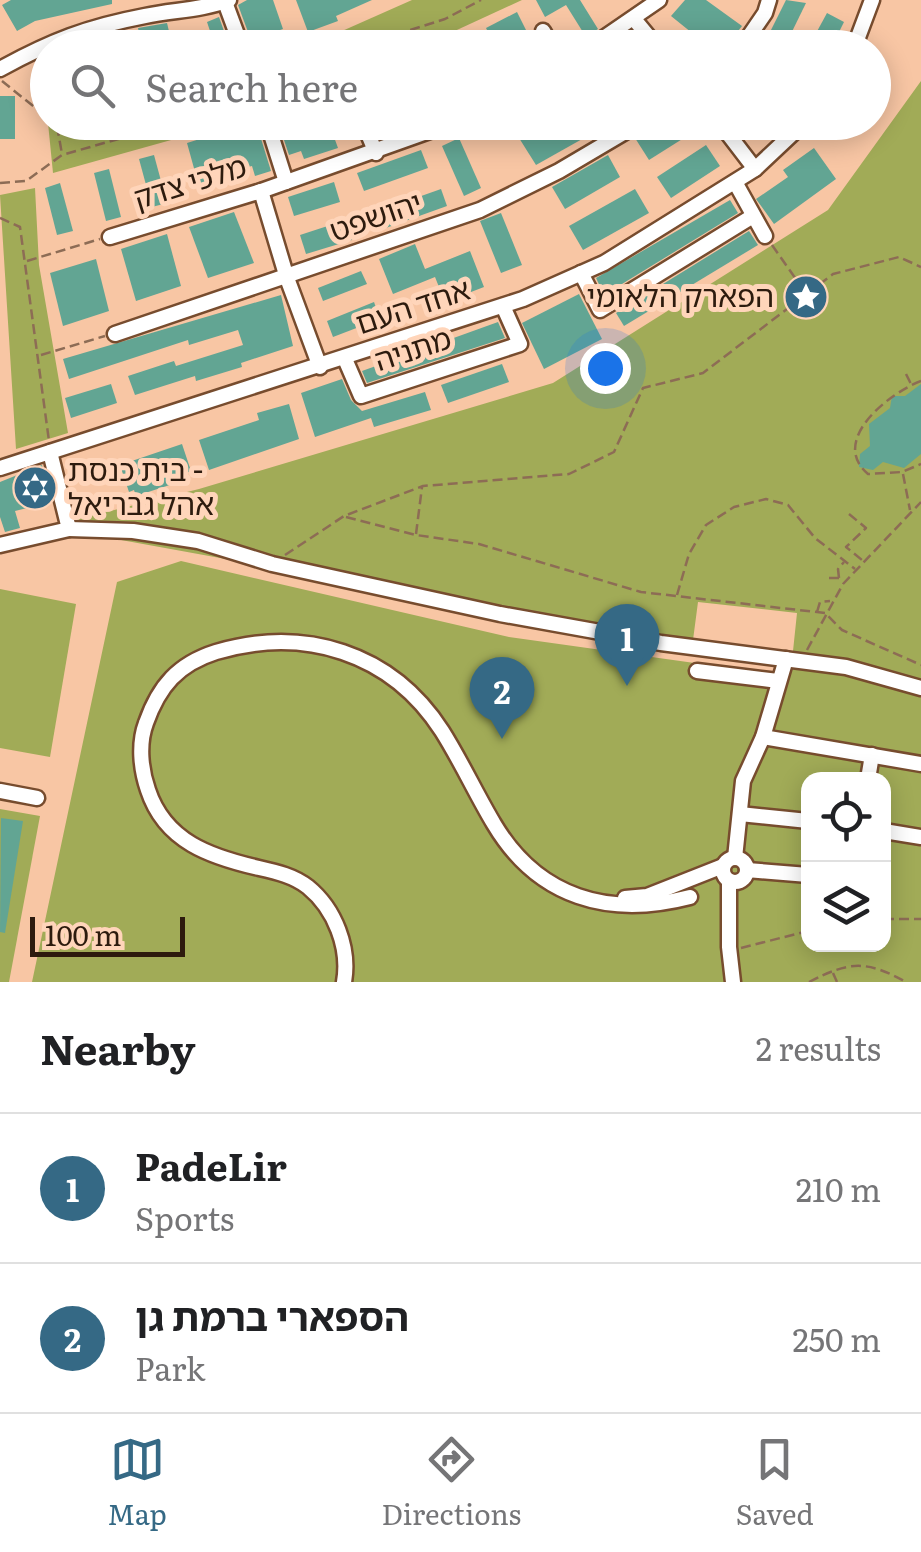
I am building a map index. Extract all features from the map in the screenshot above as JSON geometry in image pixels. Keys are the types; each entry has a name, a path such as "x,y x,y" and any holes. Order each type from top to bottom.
{"street":[{"path":"617,30 659,0"},
{"path":"753,30 769,0"},
{"path":"861,30 872,0"},
{"path":"83,30 227,1 236,30"},
{"path":"634,19 643,30"},
{"path":"0,69 30,52"},
{"path":"273,140 286,182"},
{"path":"371,140 376,153"},
{"name":"מלכי צדק","path":"110,236 261,191 409,140"},
{"name":"יהושפט","path":"114,334 480,210 612,140"},
{"path":"733,140 756,169"},
{"name":"אחד העם","path":"0,468 504,306 604,262 756,169 786,140"},
{"path":"735,182 765,236"},
{"path":"261,191 287,278 320,366"},
{"path":"581,273 600,310 754,216"},
{"name":"מתניה","path":"345,359 361,396 520,344 504,306"},
{"path":"50,452 69,529"},
{"path":"0,545 69,529 133,531 198,541 272,564 500,614 661,643 846,667 921,688"},
{"path":"344,982 346,952 326,904 288,875 213,856 188,844 172,832 149,796 141,768 143,729 158,691 179,669 197,658 282,640 321,645 371,664 410,692 441,729 506,844 538,876 586,900 630,907 690,898"},
{"path":"733,982 729,882 723,876 740,814 743,781 763,737 786,659"},
{"path":"697,670 778,682"},
{"path":"763,737 921,764"},
{"path":"869,772 872,755"},
{"path":"0,792 37,798"},
{"path":"740,814 801,820"},
{"path":"891,831 921,837"},
{"path":"565,892 612,898 647,896 729,862 742,860 747,870"},
{"path":"747,870 801,875"},
{"path":"729,882 741,881 747,870"}],"path":[{"path":"411,30 446,19 481,0"},
{"path":"0,79 30,103"},
{"path":"59,140 62,155"},
{"path":"0,183 26,181 62,155 115,140"},
{"path":"0,218 20,226 50,452"},
{"path":"25,262 110,236"},
{"path":"765,236 806,294"},
{"path":"272,564 344,516 422,486 568,474 584,467 614,452 643,388 703,373 833,274 900,256 921,267"},
{"path":"39,356 114,334"},
{"path":"906,374 911,385"},
{"path":"921,381 883,404 864,423 856,448 858,464 868,474 902,472 921,464"},
{"path":"902,472 910,512"},
{"path":"416,536 422,486"},
{"path":"677,596 689,554 706,525 734,507 766,500 788,505 815,538 855,569"},
{"path":"786,659 804,656 843,584 921,502"},
{"path":"838,556 866,528 849,514"},
{"path":"344,516 416,536 479,544 641,592 825,614 842,630 921,664"},
{"path":"846,547 863,561"},
{"path":"843,584 838,568 845,560"},
{"path":"829,578 839,578"},
{"path":"816,612 820,602 831,601"},
{"path":"891,919 921,919"},
{"path":"730,950 801,933"},
{"path":"809,982 850,964 878,966 906,982"},
{"path":"833,971 837,982"}],"green space":[{"path":"412,0 522,0 457,30 344,30"},
{"name":"הפארק הלאומי","path":"921,81 921,685 793,651 797,613 698,602 693,640 99,536 74,520 199,489 553,383 828,210 878,140 891,140 891,123"},
{"path":"50,140 171,140 53,173"},
{"path":"35,188 39,265 68,433 16,449 0,195"},
{"path":"181,561 509,637 788,676 790,665 845,673 921,692 921,982 32,982 117,582"},
{"path":"0,589 76,604 50,757 0,748"},
{"path":"0,809 40,816 9,982 0,982"}],"building":[{"path":"11,0 112,0 112,4 35,21 17,31 2,5"},
{"path":"247,0 273,0 283,29 247,30 238,5"},
{"path":"296,0 372,0 336,16 338,21 307,30"},
{"path":"536,0 580,0 598,29 582,30 566,5 545,17"},
{"path":"685,0 706,0 742,26 739,30 688,30 671,16"},
{"path":"786,0 806,3 793,30 771,30"},
{"path":"517,12 526,30 487,30"},
{"path":"827,13 844,22 840,30 818,30"},
{"path":"219,17 224,30 210,30 207,22"},
{"path":"167,23 169,30 138,30"},
{"path":"0,96 15,96 15,139 0,139"},
{"path":"261,140 271,171 255,176 252,166 212,176 215,187 200,190 187,143"},
{"path":"284,140 335,140 338,148 304,159 301,151 289,155"},
{"path":"460,140 481,188 464,196 442,146"},
{"path":"520,140 580,140 536,165"},
{"path":"636,140 681,140 649,160"},
{"path":"706,145 720,166 671,198 657,177"},
{"path":"814,148 836,179 774,224 756,199 788,177 783,170"},
{"path":"421,150 428,168 364,191 357,173"},
{"path":"154,155 167,203 152,207 139,159"},
{"path":"608,155 620,177 565,209 552,187"},
{"path":"109,169 121,217 106,221 94,173"},
{"path":"334,182 340,202 294,216 288,197"},
{"path":"60,183 73,231 57,235 45,188"},
{"path":"441,189 447,206 383,229 376,212"},
{"path":"635,189 649,213 583,250 569,226"},
{"path":"730,200 738,213 604,295 596,278"},
{"path":"234,212 254,263 208,278 189,227"},
{"path":"501,213 522,265 501,273 480,221"},
{"path":"346,220 352,240 306,254 300,235"},
{"path":"749,231 758,245 624,326 616,313"},
{"path":"167,234 181,286 136,301 121,249"},
{"path":"415,244 425,269 470,251 484,287 445,302 435,277 393,294 379,259"},
{"path":"96,259 109,311 63,326 50,273"},
{"path":"361,271 367,284 323,301 318,288"},
{"path":"579,294 602,339 544,369 522,323"},
{"path":"281,295 293,346 241,363 242,367 196,381 195,376 135,395 128,376 243,345 238,330 189,345 188,340 69,379 63,359"},
{"path":"374,302 380,319 333,337 327,321"},
{"path":"498,322 505,338 367,383 362,371"},
{"path":"502,364 509,382 448,403 441,385"},
{"path":"342,379 351,400 362,411 425,392 431,410 374,427 371,418 315,437 301,393"},
{"path":"111,384 117,403 71,418 65,398"},
{"path":"921,384 921,454 904,468 883,462 873,470 859,467 860,454 870,446 869,424 890,408 892,396 905,396"},
{"path":"289,404 299,439 209,470 199,440 259,420 257,413"},
{"path":"182,444 191,471 186,473 188,479 136,496 134,490 129,492 120,465"},
{"path":"42,465 51,502 15,511 20,528 5,532 0,517 0,482"},
{"path":"1,818 23,821 5,933 0,932"}],"place":[{"name":"הפארק הלאומי","path":"806,297"},
{"name":"בית כנסת - אהל גבריאל","path":"35,488"},
{"name":"PadeLir","path":"627,686"},
{"name":"הספארי ברמת גן","path":"502,739"}]}
